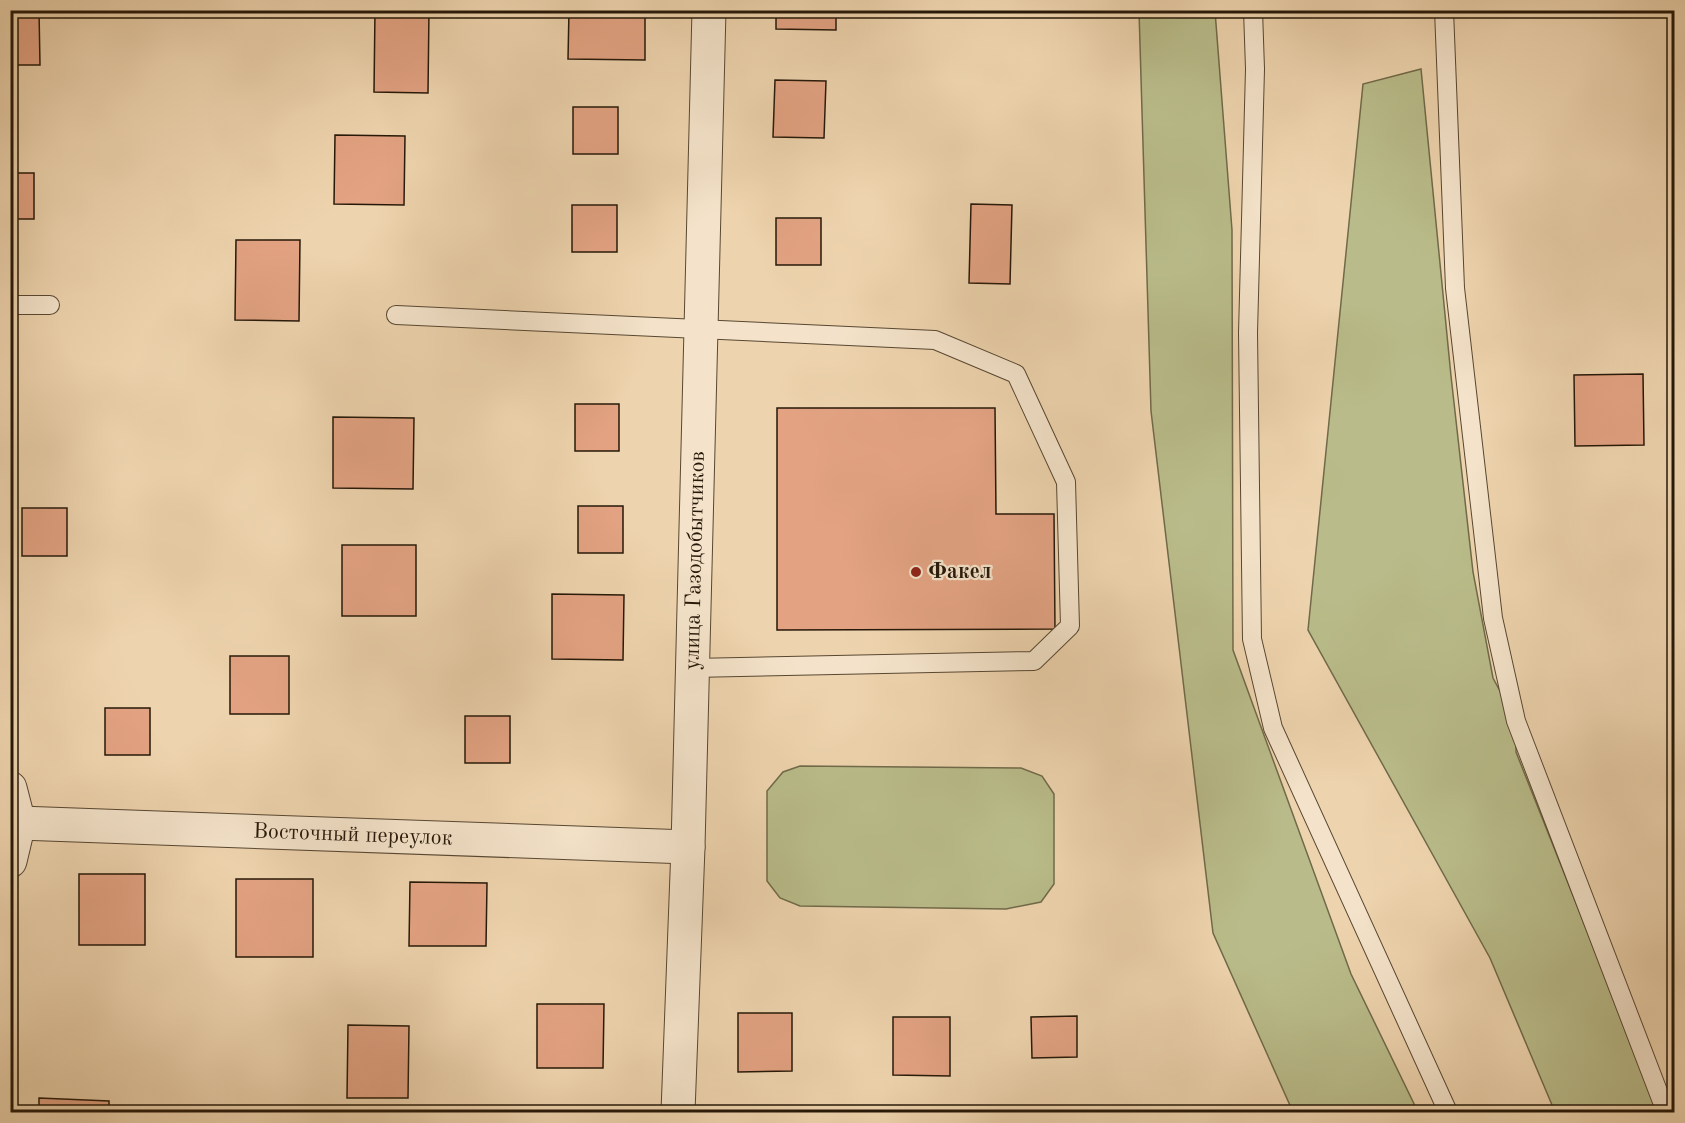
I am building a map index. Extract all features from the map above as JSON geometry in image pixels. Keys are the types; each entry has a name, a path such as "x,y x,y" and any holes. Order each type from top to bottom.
{"street":[{"name":"улица Газодобытчиков","path":"678,1113 688,847 709,10"},
{"path":"10,788 19,824 10,861"},
{"name":"Восточный переулок","path":"19,824 688,847"}],"lane":[{"path":"1253,10 1255,69 1248,333 1252,639 1273,728 1448,1113"},
{"path":"1444,10 1455,288 1493,618 1516,721 1666,1113"},
{"path":"10,305 50,305"},
{"path":"396,315 935,340 1016,374 1066,482 1070,626 1034,661 692,668"}],"green space":[{"path":"1139,11 1215,11 1232,230 1233,650 1351,974 1418,1112 1293,1112 1213,933 1151,411"},
{"path":"1421,69 1473,572 1493,678 1516,721 1516,752 1659,1112 1555,1112 1490,958 1308,630 1363,84"},
{"path":"800,766 1021,768 1042,776 1054,794 1054,884 1041,902 1006,909 800,906 780,898 767,881 767,791 783,772"}],"building":[{"path":"10,10 39,10 40,65 10,65"},
{"path":"375,10 429,10 428,93 374,92"},
{"path":"569,10 645,10 645,60 568,59"},
{"path":"776,10 836,10 836,30 776,29"},
{"path":"775,80 826,81 824,138 773,137"},
{"path":"573,107 618,107 618,154 573,154"},
{"path":"335,135 405,136 404,205 334,204"},
{"path":"10,173 34,173 34,219 10,219"},
{"path":"971,204 1012,205 1010,284 969,283"},
{"path":"572,205 617,205 617,252 572,252"},
{"path":"776,218 821,218 821,265 776,265"},
{"path":"236,240 300,240 299,321 235,320"},
{"path":"1643,374 1644,445 1575,446 1574,375"},
{"path":"575,404 619,404 619,451 575,451"},
{"name":"Факел","path":"777,408 995,408 996,514 1054,514 1055,629 777,630"},
{"path":"333,417 414,418 413,489 333,488"},
{"path":"578,506 623,506 623,553 578,553"},
{"path":"22,508 67,508 67,556 22,556"},
{"path":"342,545 416,545 416,616 342,616"},
{"path":"552,594 624,595 623,660 552,659"},
{"path":"230,656 289,656 289,714 230,714"},
{"path":"105,708 150,708 150,755 105,755"},
{"path":"465,716 510,716 510,763 465,763"},
{"path":"79,874 145,874 145,945 79,945"},
{"path":"236,879 313,879 313,957 236,957"},
{"path":"410,882 487,883 486,946 409,946"},
{"path":"537,1004 604,1004 603,1068 537,1068"},
{"path":"738,1013 792,1013 792,1071 738,1072"},
{"path":"1077,1016 1077,1057 1032,1058 1031,1017"},
{"path":"893,1017 950,1017 950,1076 893,1075"},
{"path":"348,1025 409,1026 408,1098 347,1098"},
{"path":"39,1098 109,1101 109,1112 39,1112"}],"place":[{"name":"Факел","path":"916,572"}]}
